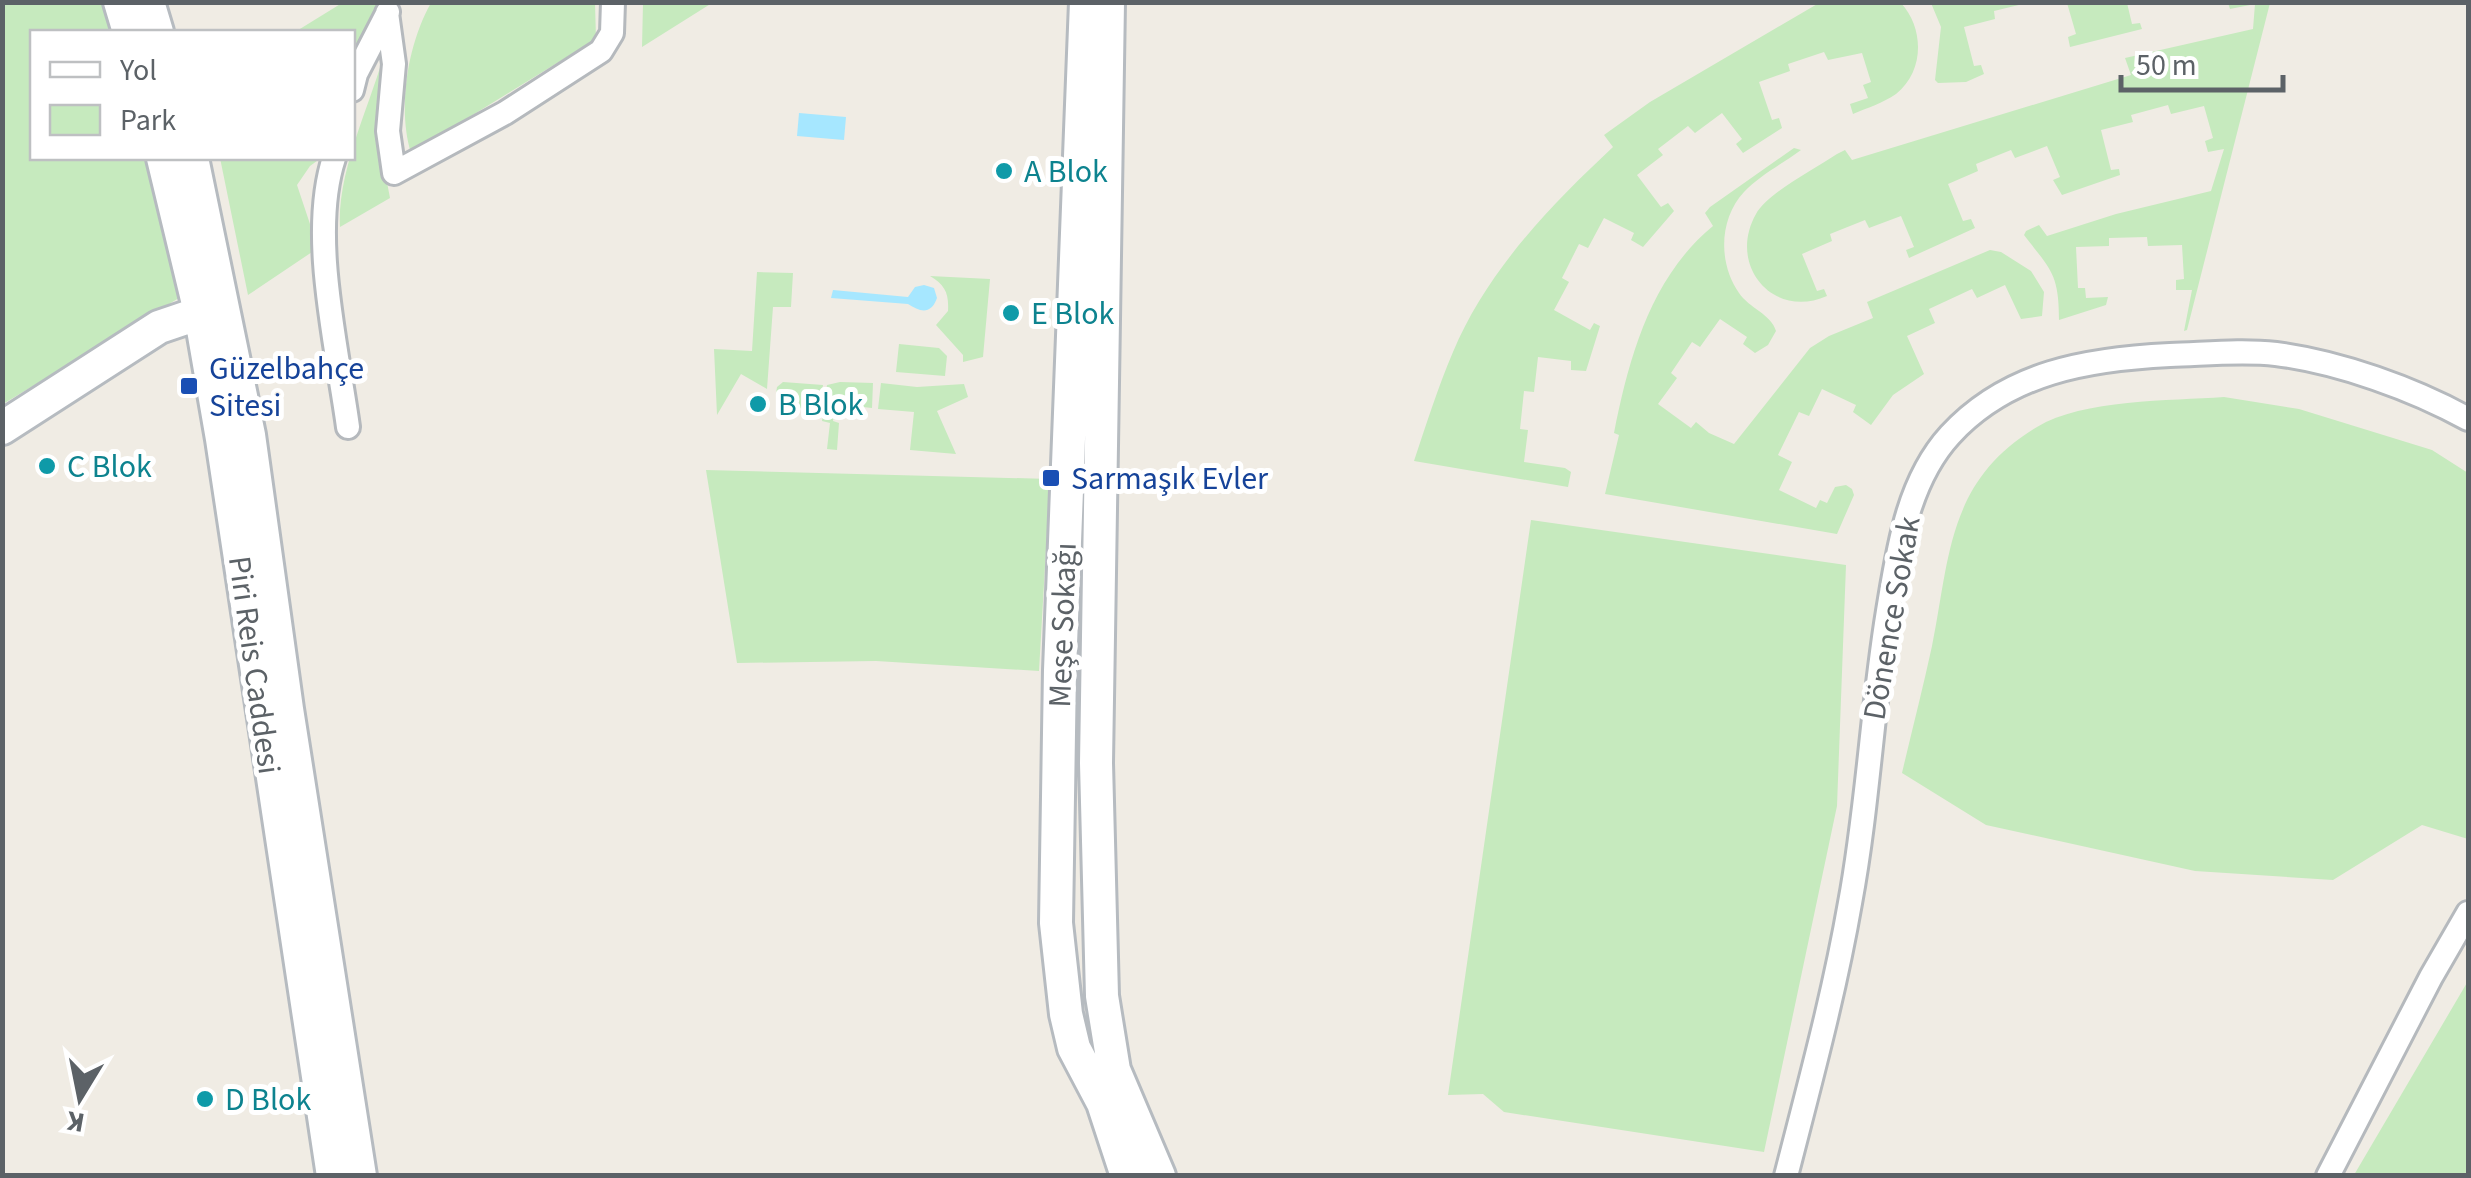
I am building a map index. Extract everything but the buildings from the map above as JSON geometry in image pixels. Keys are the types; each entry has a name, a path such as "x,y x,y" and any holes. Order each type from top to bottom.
{"street":[{"path":"120,2 127,30"},
{"path":"148,2 156,30"},
{"path":"392,8 394,64 388,131 394,173 505,112 601,51 612,33 614,2"},
{"name":"Meşe Sokağı","path":"1086,2 1061,651 1056,924 1074,1048 1104,1102 1128,1176"},
{"name":"Meşe Sokağı","path":"1108,2 1096,780 1102,996 1114,1070 1159,1176"},
{"path":"355,78 392,8"},
{"name":"Piri Reis Caddesi","path":"164,160 249,435 360,1176"},
{"name":"Piri Reis Caddesi","path":"192,160 333,1176"},
{"path":"333,160 326,184 322,232 348,427"},
{"path":"2,428 159,328 211,309"},
{"name":"Dönence Sokak","path":"1786,1176 1851,902 1877,676 1899,546 1914,493 1948,437 1992,397 2066,366 2147,356 2226,353 2277,354 2382,380 2435,400 2468,419"},
{"path":"2328,1176 2468,912"}],"green space":[{"path":"643,2 712,3 642,47"},
{"path":"3,3 106,3 113,30 30,30 30,160 149,160 180,284 179,298 3,404"},
{"path":"342,3 387,3 368,24 355,61 355,30 298,30"},
{"path":"431,3 595,3 596,39 411,153 405,116 407,76 416,37"},
{"path":"1819,3 1901,3 1917,37 1912,74 1896,94 1853,114 1850,104 1868,98 1863,85 1871,82 1862,53 1828,60 1824,52 1788,64 1790,71 1759,82 1772,120 1779,118 1782,128 1743,153 1736,144 1742,139 1722,113 1695,133 1688,126 1658,149 1663,155 1637,175 1661,207 1668,203 1674,211 1643,247 1631,240 1634,233 1604,218 1588,248 1579,244 1562,278 1569,282 1554,310 1590,330 1594,323 1600,326 1586,371 1571,370 1571,361 1538,357 1534,392 1524,391 1520,429 1528,430 1524,462 1565,468 1571,472 1568,487 1414,461 1453,352 1483,294 1544,216 1613,147 1604,135 1650,102"},
{"path":"1931,3 2027,3 1994,11 1995,19 1964,27 1974,66 1981,65 1984,74 1966,82 1938,83 1935,80 1941,27"},
{"path":"2067,3 2127,3 2132,24 2140,23 2142,29 2070,47 2068,37 2076,34"},
{"path":"2228,3 2270,3 2187,330 2184,331 2192,290 2176,290 2176,280 2184,279 2182,245 2148,246 2147,237 2109,238 2109,246 2076,247 2078,288 2085,288 2086,298 2108,297 2106,305 2059,320 2052,273 2024,235 2039,225 2047,236 2211,191 2224,149 2208,152 2205,141 2213,138 2204,106 2171,114 2168,105 2131,115 2133,122 2101,130 2111,170 2119,169 2120,175 2062,195 2053,180 2060,177 2047,146 2015,158 2011,150 1976,164 1978,171 1948,184 1963,221 1971,219 1975,228 1909,258 1906,250 1914,247 1901,216 1869,228 1865,220 1830,234 1832,241 1802,254 1817,291 1824,289 1827,296 1789,300 1773,294 1751,269 1747,252 1756,214 1781,190 1837,154 1845,150 1852,160 2131,75 2125,58 2253,29 2255,4 2230,9"},
{"path":"386,47 378,112 390,198 340,227 344,182 350,160 355,160 355,143"},
{"path":"1794,148 1801,150 1744,192 1730,215 1724,241 1732,281 1776,331 1768,345 1755,353 1743,344 1747,337 1720,319 1700,347 1692,342 1671,373 1677,378 1658,404 1691,428 1696,422 1709,433 1734,444 1810,348 1873,318 1867,302 1990,250 2001,252 2031,271 2044,292 2042,316 2021,319 2005,285 1977,298 1972,289 1929,309 1935,323 1907,336 1924,374 1893,395 1871,425 1853,412 1856,405 1822,389 1809,416 1799,412 1778,455 1792,462 1779,490 1816,508 1820,500 1827,503 1835,487 1846,485 1852,489 1854,495 1837,534 1605,494 1627,376 1658,294 1673,269 1713,226 1705,213 1710,207"},
{"path":"220,160 318,160 297,185 318,248 248,295"},
{"path":"757,272 793,273 791,307 773,307 767,389 741,374 717,415 714,349 752,351"},
{"path":"930,276 990,279 983,357 963,362 963,355 936,325 948,311 948,299 943,286"},
{"path":"899,344 939,348 947,356 945,376 896,372"},
{"path":"783,382 823,385 819,419 776,394"},
{"path":"873,383 872,408 835,404 833,421 839,423 837,450 827,449 830,423 822,421 827,385"},
{"path":"881,383 917,387 964,384 968,397 937,411 956,454 910,450 914,412 878,409"},
{"path":"2224,397 2299,409 2432,450 2468,473 2468,839 2422,825 2333,880 2195,871 1986,825 1902,773 1949,552 1969,497 1985,471 2007,448 2037,427 2078,411 2128,403"},
{"path":"706,470 1050,479 1039,671 876,661 737,663"},
{"path":"1531,520 1846,565 1837,806 1764,1152 1504,1112 1483,1094 1448,1095"},
{"path":"2468,981 2468,1175 2354,1175"}],"water":[{"path":"799,113 846,117 844,140 797,136"},
{"path":"915,287 934,288 937,298 925,310 908,304 831,298 833,290 908,297"}],"place":[{"name":"A Blok","path":"1004,171"},
{"name":"E Blok","path":"1011,313"},
{"name":"Güzelbahçe Sitesi","path":"189,386"},
{"name":"B Blok","path":"758,404"},
{"name":"C Blok","path":"47,466"},
{"name":"Sarmaşık Evler","path":"1051,478"},
{"name":"D Blok","path":"205,1099"}]}
